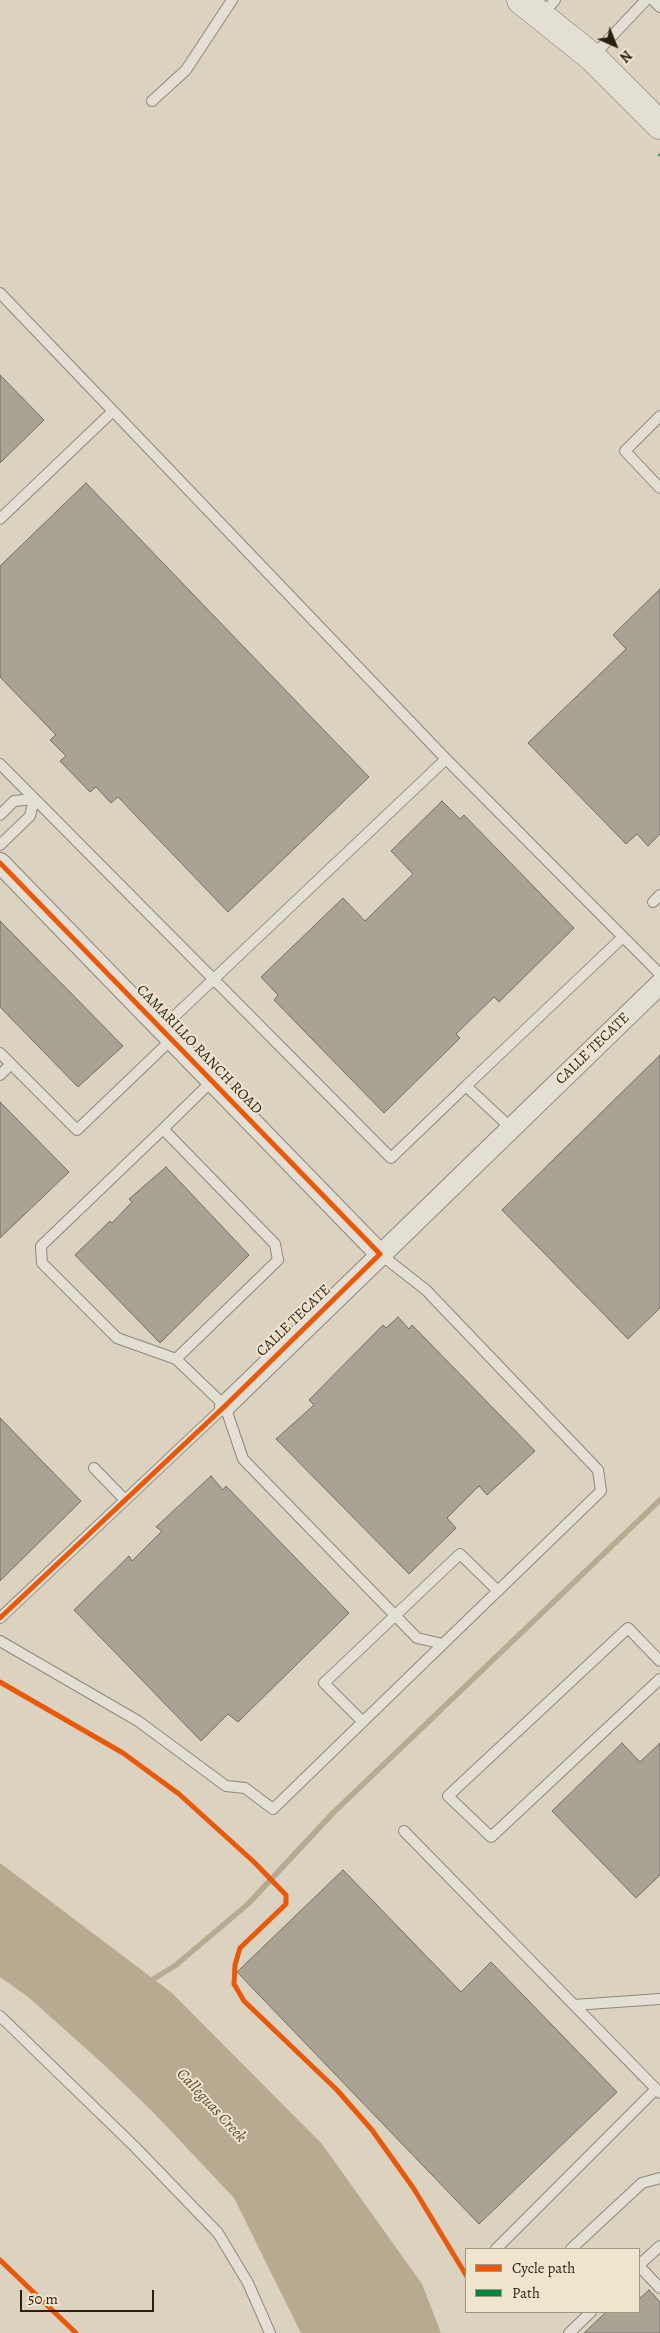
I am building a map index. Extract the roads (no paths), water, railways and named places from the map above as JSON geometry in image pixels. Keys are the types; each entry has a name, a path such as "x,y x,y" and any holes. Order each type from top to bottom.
{"main road":[{"path":"540,5 660,125"}],"street":[{"name":"CAMARILLO RANCH ROAD","path":"0,863 380,1254"},
{"name":"CALLE TECATE","path":"225,1406 660,984"}],"lane":[{"path":"152,101 186,70 232,0"},
{"path":"592,57 646,0"},
{"path":"653,0 660,7"},
{"path":"0,293 446,759 660,974"},
{"path":"0,519 113,411"},
{"path":"660,416 625,451 660,488"},
{"path":"0,1053 76,1130 166,1034 212,979 446,759"},
{"path":"0,764 391,1158 623,937"},
{"path":"0,815 14,801 34,799"},
{"path":"0,845 30,816 34,799"},
{"path":"0,1074 11,1064"},
{"path":"212,1081 41,1246 42,1262 117,1338 176,1359 225,1406 243,1459 417,1638 443,1644"},
{"path":"466,1086 511,1128"},
{"path":"163,1129 275,1244 278,1260 176,1359"},
{"path":"0,1640 138,1721 226,1786 245,1788 272,1810 601,1491 598,1470 426,1290 380,1254"},
{"path":"0,1618 225,1406"},
{"path":"94,1468 125,1500"},
{"path":"363,1722 324,1683 460,1554 498,1591"},
{"path":"660,1662 628,1628 448,1796 491,1837 660,1679"},
{"path":"404,1831 658,2091 497,2248"},
{"path":"574,2005 660,1999"},
{"path":"0,2016 134,2146 218,2233 248,2283 270,2333"},
{"path":"573,2248 642,2183 660,2178"},
{"path":"640,2265 660,2246"},
{"path":"640,2267 660,2288"},
{"path":"569,2333 590,2313"}],"water":[{"name":"Calleguas Creek","path":"0,1863 172,1993 322,2144 422,2284 441,2333 301,2333 234,2198 153,2112 101,2062 27,1996 0,1977"}],"waterway":[{"path":"147,1983 176,1965 248,1904 333,1813 660,1500"}]}
